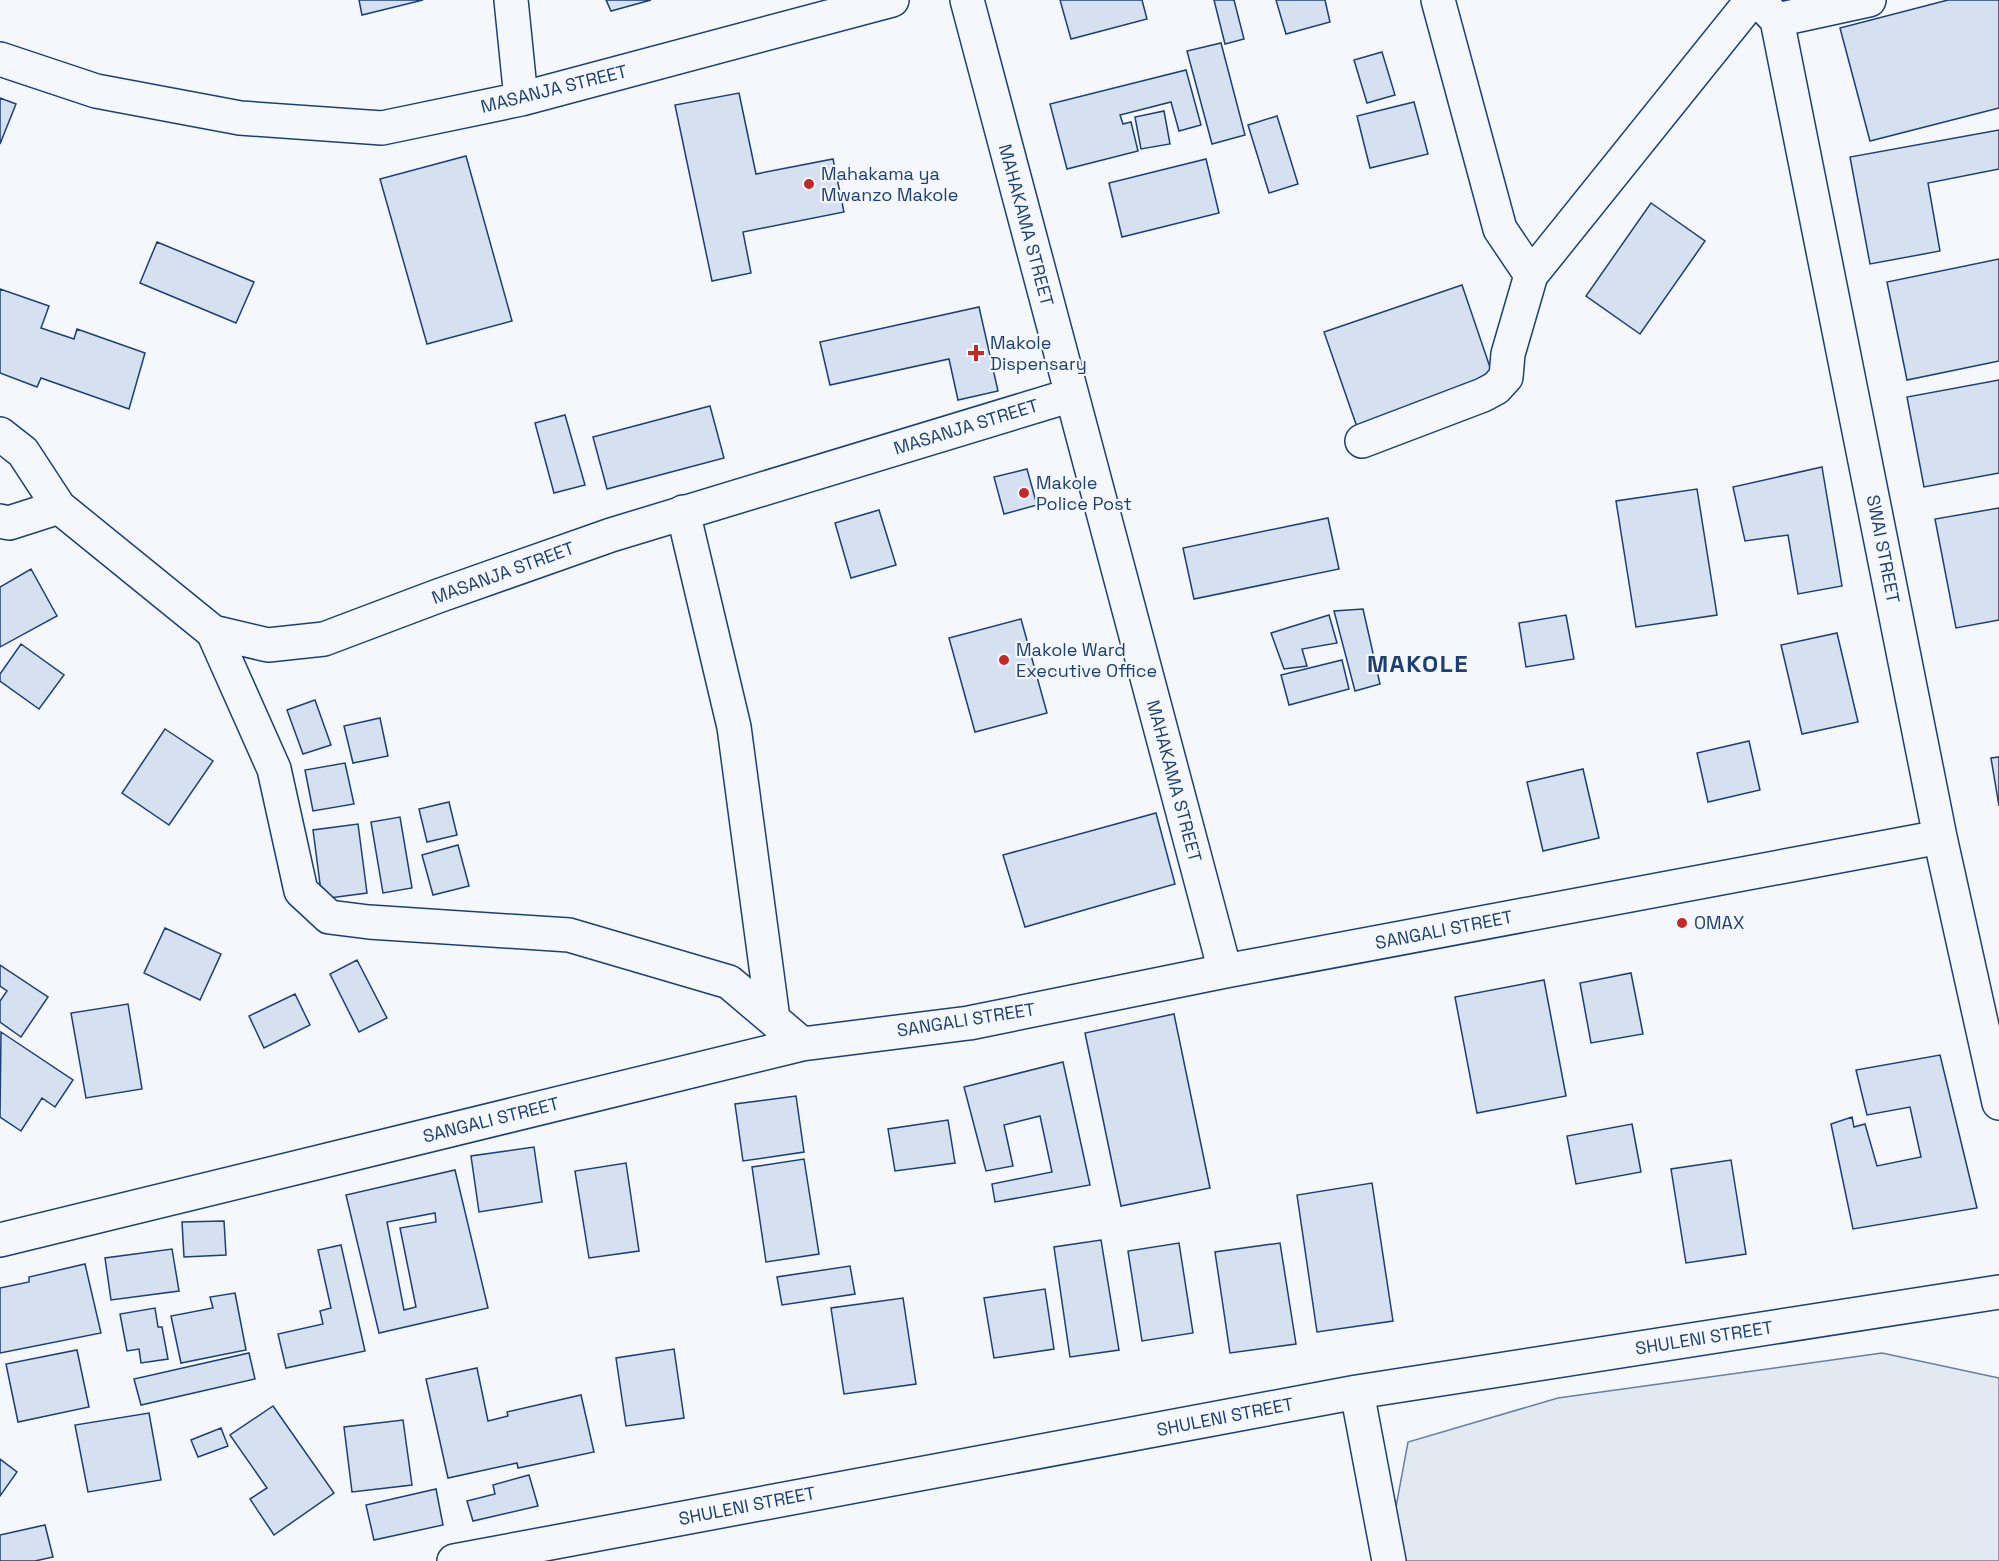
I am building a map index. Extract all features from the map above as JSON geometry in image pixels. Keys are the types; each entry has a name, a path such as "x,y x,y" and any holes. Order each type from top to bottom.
{"street":[{"path":"512,0 521,99"},
{"name":"MASANJA STREET","path":"0,60 96,91 252,119 382,128 521,99 892,0"},
{"name":"MAHAKAMA STREET","path":"967,0 1225,972"},
{"path":"1438,0 1500,229 1531,275"},
{"path":"1362,441 1496,388 1506,377 1508,354 1531,275 1762,7 1869,0"},
{"name":"SWAI STREET","path":"1762,7 1999,1103"},
{"name":"MASANJA STREET","path":"0,434 23,452 59,507 213,632 268,645 324,639 600,538 1072,395"},
{"path":"0,521 9,523 59,507"},
{"path":"683,512 734,727 773,1019"},
{"path":"213,632 274,769 301,891 329,917 369,922 569,934 729,982 802,1044"},
{"name":"SANGALI STREET","path":"0,1240 802,1044 969,1023 1225,972 1940,837"},
{"name":"SHULENI STREET","path":"454,1561 1357,1392 1999,1292"},
{"path":"1357,1392 1389,1561"}],"shaded area":[{"path":"1882,1353 1999,1378 1999,1561 1386,1561 1408,1442 1558,1398"}],"building":[{"path":"359,0 423,0 362,15"},
{"path":"606,0 651,0 611,11"},
{"path":"1060,0 1142,0 1147,19 1071,39"},
{"path":"1214,0 1234,0 1244,39 1225,44"},
{"path":"1276,0 1325,0 1330,22 1286,34"},
{"path":"1948,0 1999,0 1999,108 1870,141 1840,28"},
{"path":"1221,43 1245,135 1212,144 1187,51"},
{"path":"1382,52 1395,95 1367,103 1354,60"},
{"path":"1186,70 1201,125 1179,131 1171,102 1120,115 1123,124 1131,122 1138,151 1067,169 1050,104"},
{"path":"739,93 756,174 833,159 844,212 743,232 751,273 712,281 675,105"},
{"path":"0,98 16,104 0,144"},
{"path":"1414,102 1428,154 1370,168 1357,116"},
{"path":"1164,111 1170,144 1141,149 1135,117"},
{"path":"1277,116 1298,184 1269,193 1248,125"},
{"path":"1999,130 1999,169 1928,183 1940,251 1870,264 1850,157"},
{"path":"466,156 512,321 427,344 380,179"},
{"path":"1206,159 1219,213 1122,237 1109,183"},
{"path":"1651,203 1705,241 1640,334 1586,296"},
{"path":"157,242 254,282 236,323 140,283"},
{"path":"1999,259 1999,361 1907,380 1887,282"},
{"path":"1462,285 1494,379 1357,427 1324,332"},
{"path":"0,289 49,306 41,328 74,339 77,329 145,353 129,409 41,378 37,387 0,373"},
{"path":"979,307 998,391 958,400 949,359 830,385 820,342"},
{"path":"1999,380 1999,473 1924,487 1907,397"},
{"path":"710,406 724,458 607,489 593,437"},
{"path":"565,415 585,485 554,493 535,423"},
{"path":"1822,467 1842,586 1798,594 1788,535 1745,541 1733,487"},
{"path":"1027,469 1037,505 1004,514 994,477"},
{"path":"1697,489 1717,615 1636,627 1616,501"},
{"path":"1999,508 1999,620 1956,628 1935,519"},
{"path":"879,510 896,565 851,578 835,523"},
{"path":"1328,518 1339,569 1194,599 1183,548"},
{"path":"31,569 57,616 0,647 0,587"},
{"path":"1363,609 1380,684 1355,691 1334,611"},
{"path":"1329,615 1337,643 1302,649 1307,666 1284,669 1271,633"},
{"path":"1566,615 1574,659 1526,667 1519,623"},
{"path":"1021,619 1047,713 975,732 949,638"},
{"path":"1837,633 1858,722 1802,734 1781,645"},
{"path":"21,644 64,675 39,709 0,681 0,674"},
{"path":"1342,660 1349,689 1289,705 1281,675"},
{"path":"315,700 331,745 303,754 287,710"},
{"path":"380,718 388,756 353,763 344,726"},
{"path":"165,729 213,761 169,825 122,793"},
{"path":"1749,741 1760,790 1708,802 1697,753"},
{"path":"1999,757 1999,806 1991,758"},
{"path":"345,763 354,804 313,811 305,770"},
{"path":"1583,769 1599,838 1543,851 1527,782"},
{"path":"449,802 457,835 427,842 419,809"},
{"path":"1156,813 1175,884 1025,927 1003,855"},
{"path":"400,817 412,888 383,893 371,822"},
{"path":"358,824 367,893 322,899 313,830"},
{"path":"458,845 469,886 433,895 422,855"},
{"path":"165,928 221,954 200,1000 144,973"},
{"path":"357,960 387,1018 359,1032 330,974"},
{"path":"0,965 48,997 21,1037 0,1022 0,1001 7,991 0,986"},
{"path":"1631,973 1643,1034 1591,1043 1580,983"},
{"path":"1544,980 1566,1096 1477,1113 1455,997"},
{"path":"295,994 310,1025 264,1048 249,1016"},
{"path":"128,1004 142,1089 86,1098 71,1013"},
{"path":"1174,1014 1210,1188 1121,1206 1085,1033"},
{"path":"1,1032 73,1080 55,1107 42,1098 21,1131 0,1117"},
{"path":"1940,1055 1977,1208 1853,1229 1831,1124 1852,1117 1854,1127 1865,1124 1877,1166 1921,1157 1910,1107 1867,1115 1856,1070"},
{"path":"1063,1062 1090,1185 995,1202 992,1184 1052,1172 1040,1116 1004,1125 1013,1166 986,1171 964,1087"},
{"path":"796,1096 804,1152 743,1161 735,1104"},
{"path":"948,1120 955,1163 895,1171 888,1129"},
{"path":"1632,1124 1641,1172 1576,1184 1567,1136"},
{"path":"534,1147 542,1202 479,1212 471,1156"},
{"path":"804,1159 819,1254 766,1262 752,1167"},
{"path":"1731,1160 1746,1254 1686,1263 1671,1169"},
{"path":"626,1163 639,1251 589,1258 575,1171"},
{"path":"455,1170 488,1308 379,1333 346,1195","holes":["435,1213 436,1222 400,1228 416,1307 404,1310 387,1222"]},
{"path":"1372,1183 1393,1321 1317,1332 1297,1195"},
{"path":"224,1221 226,1255 184,1257 182,1222"},
{"path":"1101,1240 1119,1350 1070,1357 1054,1247"},
{"path":"1179,1243 1193,1333 1142,1341 1128,1251"},
{"path":"1280,1243 1296,1344 1230,1353 1215,1252"},
{"path":"341,1245 365,1351 286,1368 278,1334 323,1324 320,1311 331,1308 318,1250"},
{"path":"172,1249 179,1291 111,1300 105,1258"},
{"path":"85,1264 101,1333 0,1353 0,1288 29,1282 29,1277"},
{"path":"850,1266 855,1294 782,1305 777,1277"},
{"path":"1045,1289 1054,1349 994,1358 984,1298"},
{"path":"235,1293 246,1350 181,1363 171,1316 213,1308 210,1297"},
{"path":"903,1298 916,1384 844,1394 831,1308"},
{"path":"155,1308 158,1327 162,1327 168,1359 141,1363 139,1349 127,1351 120,1314"},
{"path":"674,1349 684,1418 626,1426 616,1358"},
{"path":"77,1350 89,1407 18,1422 6,1364"},
{"path":"249,1353 255,1379 141,1405 134,1379"},
{"path":"477,1368 488,1421 508,1416 507,1412 581,1395 594,1452 518,1468 517,1463 448,1478 426,1379"},
{"path":"273,1406 334,1493 274,1535 250,1499 267,1488 230,1435"},
{"path":"149,1413 161,1480 88,1492 75,1425"},
{"path":"403,1420 412,1485 352,1492 344,1427"},
{"path":"221,1428 228,1446 198,1457 191,1440"},
{"path":"0,1459 17,1472 0,1496"},
{"path":"529,1475 538,1506 473,1521 467,1501 495,1494 493,1485"},
{"path":"436,1489 443,1525 374,1540 366,1505"},
{"path":"45,1525 53,1557 35,1561 0,1561 0,1535"}],"place":[{"name":"Mahakama ya Mwanzo Makole","path":"809,184"},
{"name":"Makole Dispensary","path":"976,353"},
{"name":"Makole Police Post","path":"1024,493"},
{"name":"Makole Ward Executive Office","path":"1004,660"},
{"name":"OMAX","path":"1682,923"}],"district":[{"name":"MAKOLE","path":"1418,664"}]}
